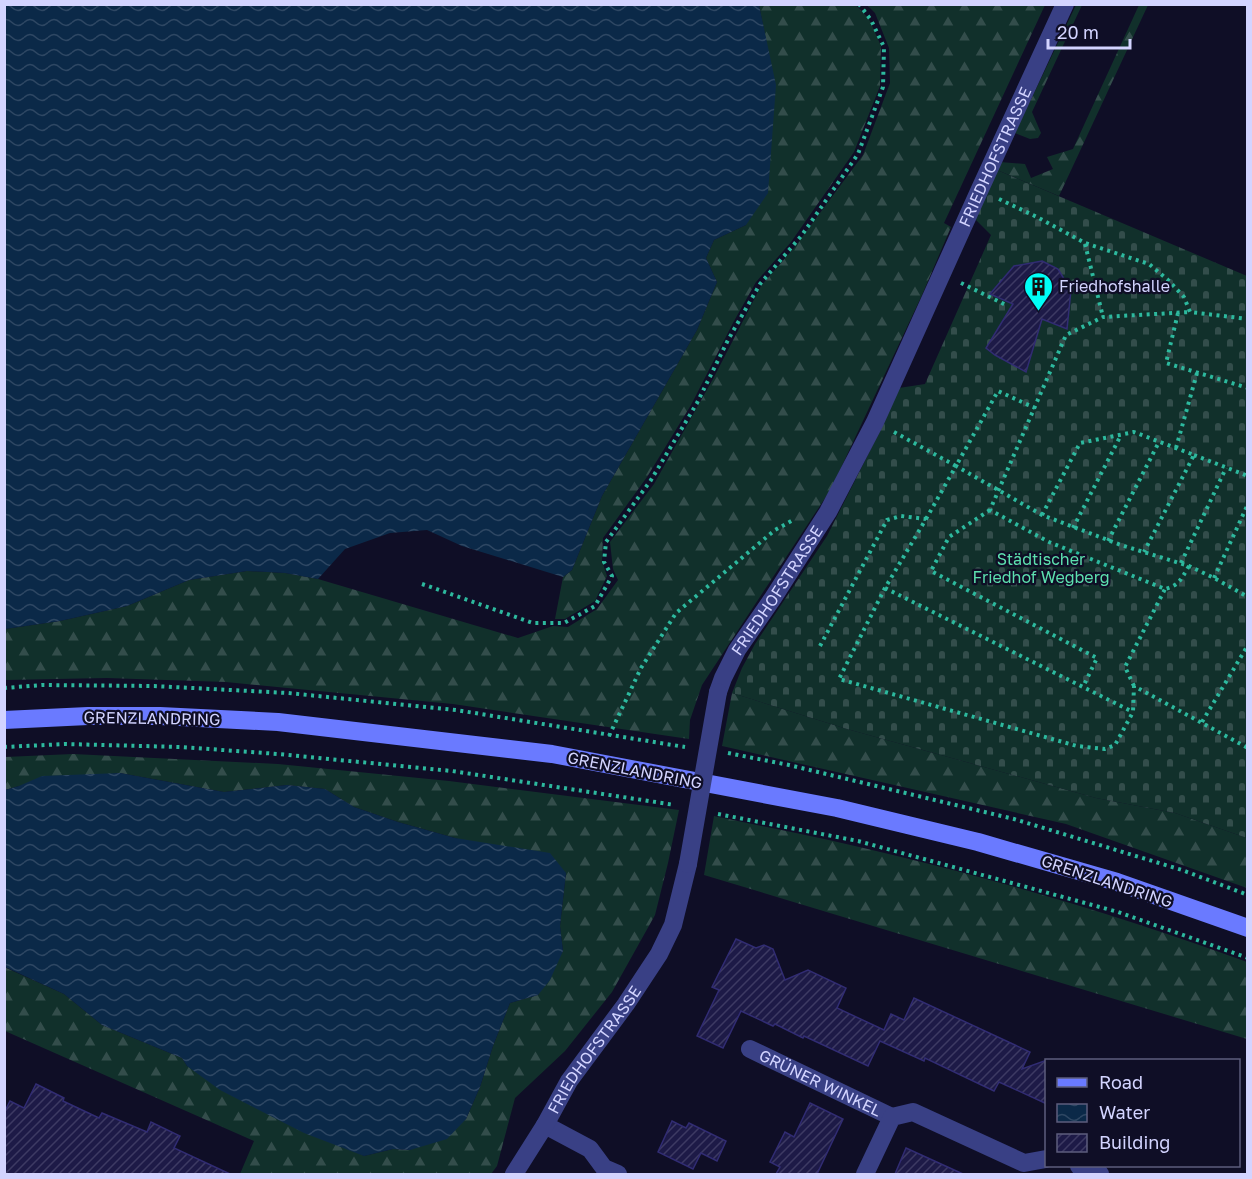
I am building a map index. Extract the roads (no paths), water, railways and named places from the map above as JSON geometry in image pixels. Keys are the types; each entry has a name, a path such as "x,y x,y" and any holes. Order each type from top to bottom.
{"main road":[{"name":"GRENZLANDRING","path":"4,720 88,716 160,716 278,722 552,754 837,808 978,842 1118,882 1248,928"}],"street":[{"name":"FRIEDHOFSTRASSE","path":"514,1174 569,1081 626,1004 659,954 673,925 688,864 718,692 723,678 737,650 828,512 875,422 1065,4"},
{"name":"GRÜNER WINKEL","path":"750,1049 892,1117 913,1112 1024,1163 1045,1159"},
{"name":"GRÜNER WINKEL","path":"865,1174 892,1117"},
{"path":"545,1125 590,1149 604,1168 618,1174"},
{"path":"1082,1167 1100,1174"}],"water":[{"path":"5,4 759,5 776,85 768,193 746,225 714,240 706,258 717,282 697,330 602,496 572,570 563,577 462,546 427,530 390,533 345,549 318,579 285,573 247,571 189,580 127,606 60,621 5,629"},
{"path":"120,773 224,792 287,785 325,789 354,807 398,822 455,838 550,853 566,873 560,926 563,951 550,980 538,995 510,1003 466,1119 447,1139 410,1150 393,1149 364,1156 304,1133 220,1090 187,1066 182,1058 102,1025 64,994 5,967 5,790 42,776"}],"place":[{"name":"Friedhofshalle","path":"1038,312"}],"park label":[{"name":"Städtischer Friedhof Wegberg","path":"1041,568"}]}
